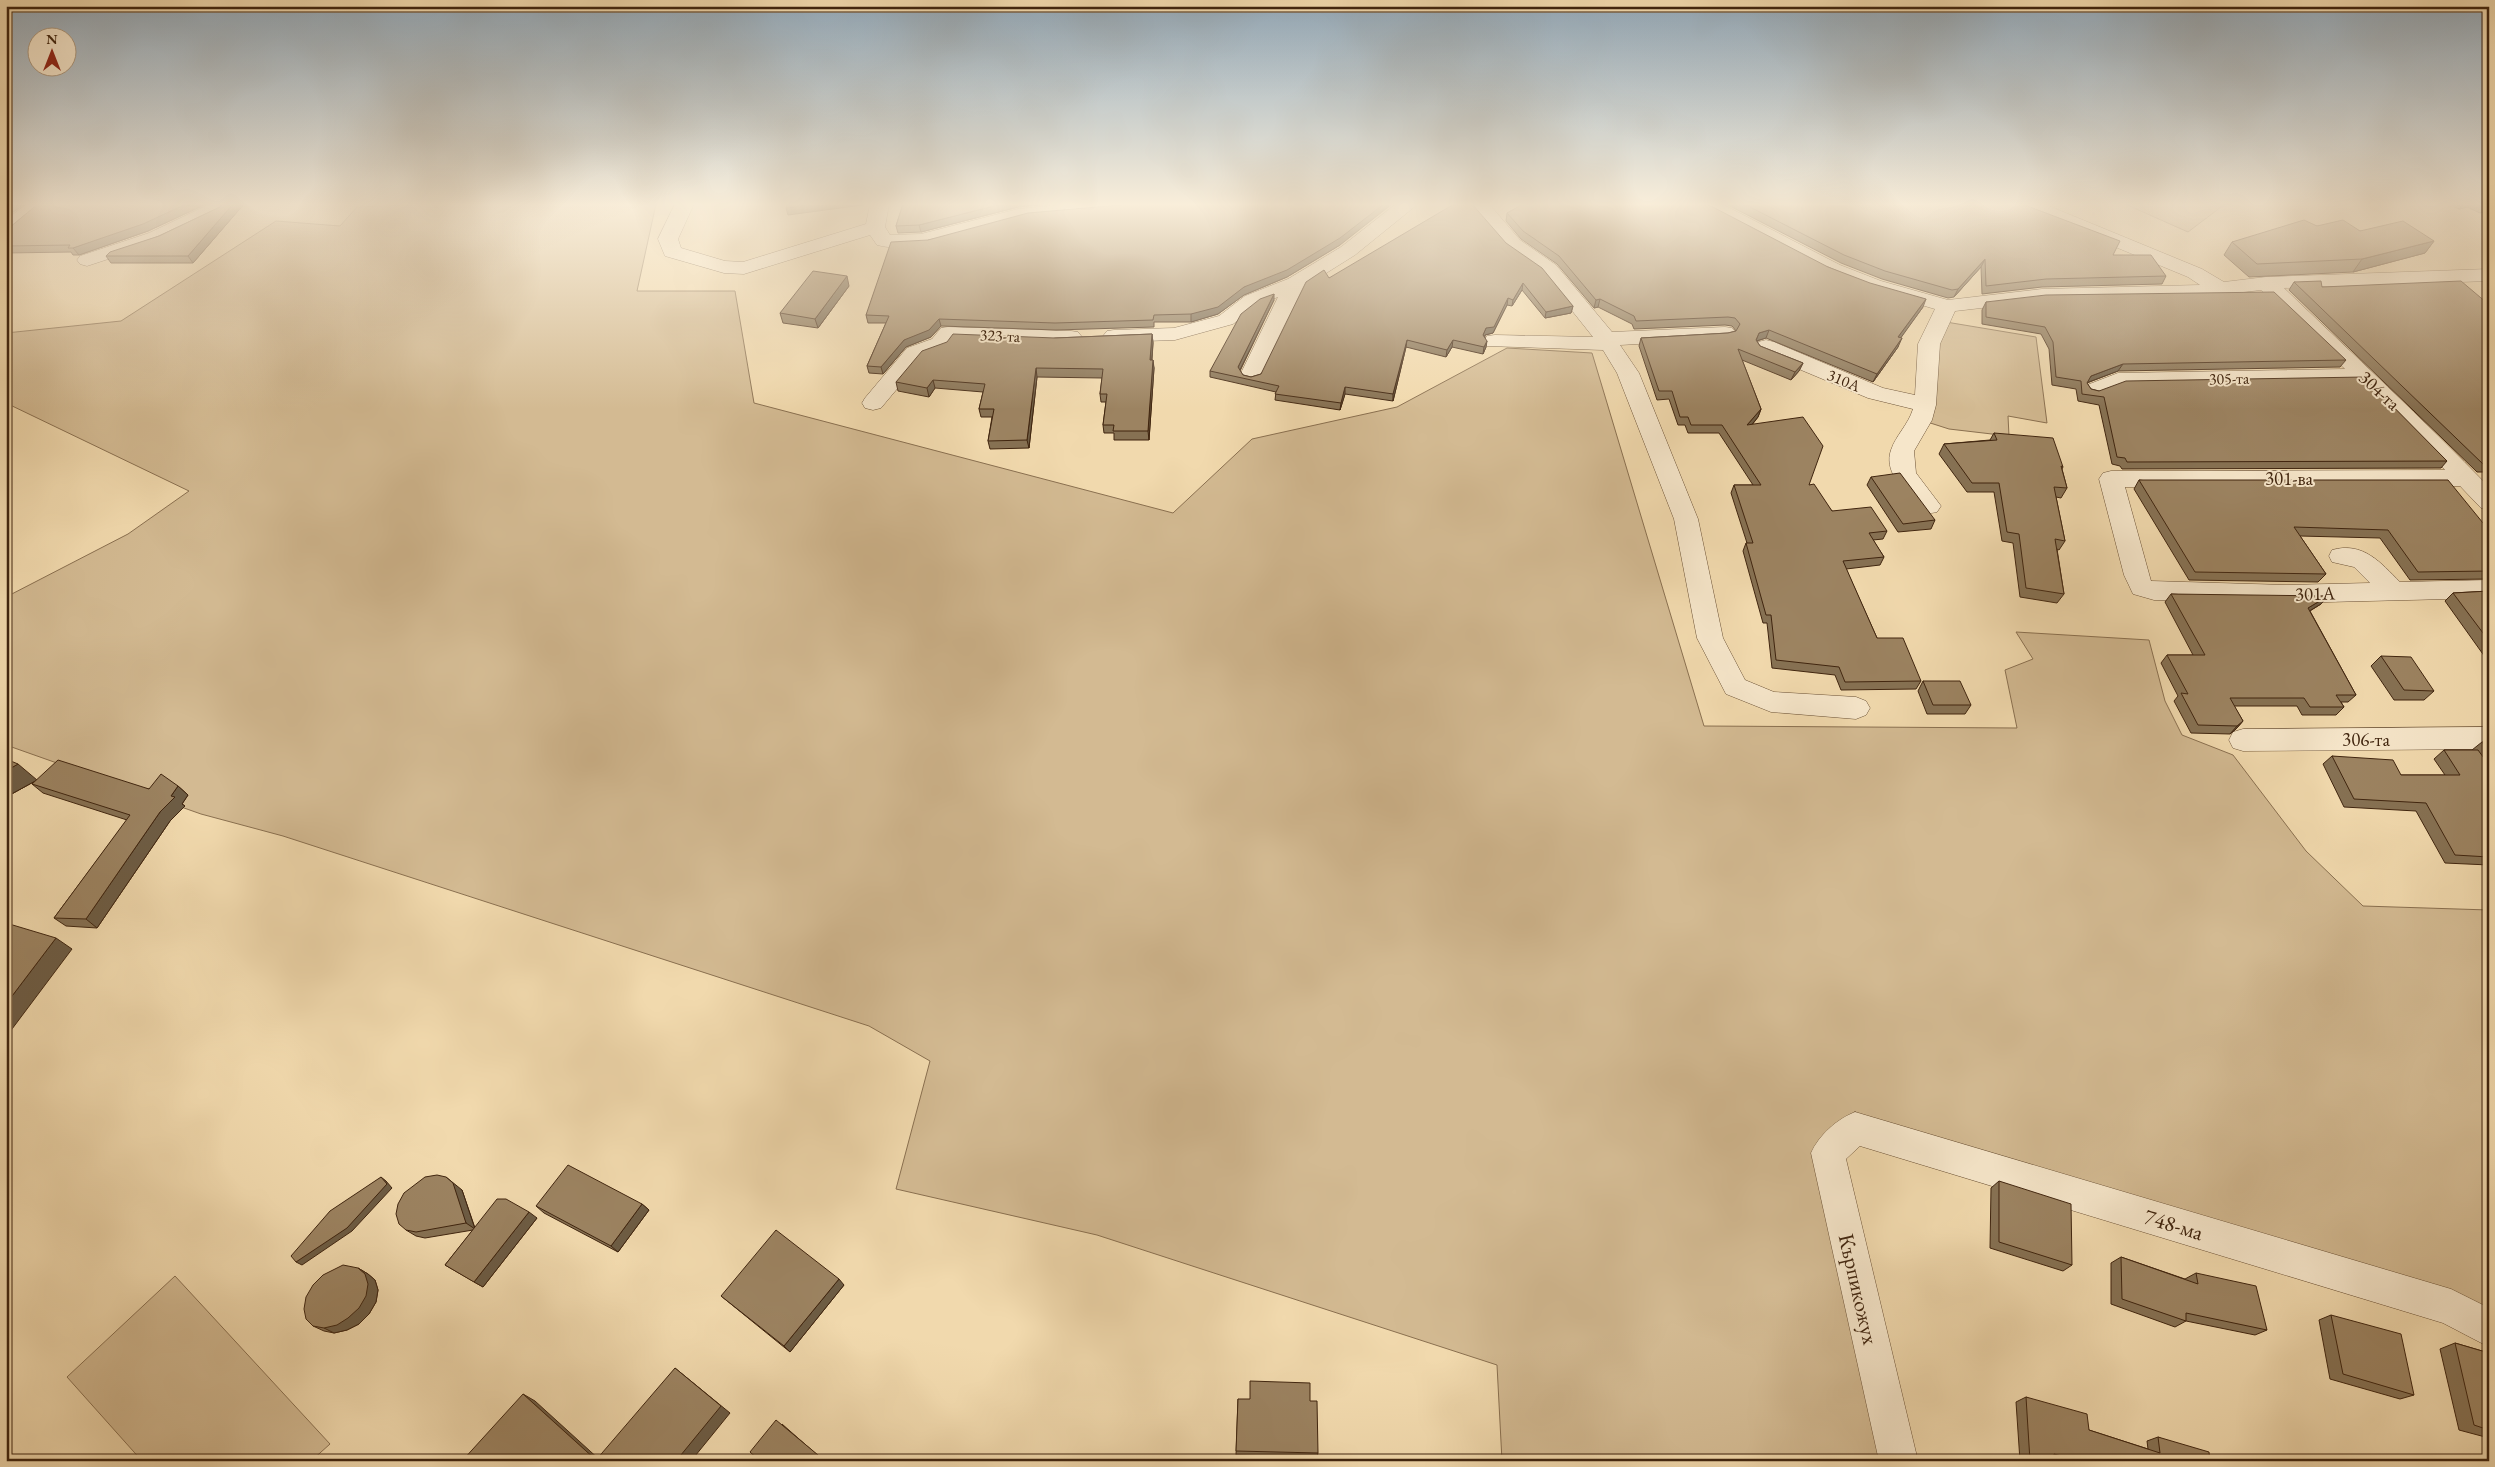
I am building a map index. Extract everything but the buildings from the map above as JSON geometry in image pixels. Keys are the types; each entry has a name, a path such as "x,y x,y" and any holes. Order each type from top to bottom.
{"street":[{"name":"323-та","path":"874,403 915,353 940,344 948,334 1056,338 1175,334 1226,320 1252,300 1295,283 1312,272"},
{"path":"1552,272 1608,342 1628,373 1686,519 1710,638 1735,687 1771,702 1856,708"},
{"path":"1842,272 1874,285 1947,306 2042,295 2192,292 2266,283 2489,275"},
{"path":"2194,272 2220,288"},
{"path":"2456,276 2476,293"},
{"path":"1251,375 1295,283"},
{"name":"304-та","path":"2266,283 2409,418 2489,502"},
{"path":"1929,506 1904,475 1902,451 1921,420 1925,405 1929,344 1947,306"},
{"path":"1495,341 1608,342 1725,332"},
{"name":"310А","path":"1766,347 1876,393 1925,405"},
{"name":"305-та","path":"2095,390 2118,380 2364,376"},
{"name":"301-ва","path":"2142,588 2136,575 2111,479 2467,478"},
{"path":"2341,556 2362,560 2394,591"},
{"name":"301А","path":"2142,588 2154,591 2286,594 2489,589"},
{"name":"306-та","path":"2243,740 2489,738"},
{"name":"748-ма","path":"1855,1128 2451,1307 2489,1329"},
{"name":"Кърпикожух","path":"1855,1128 1828,1153 1899,1461"}],"shaded area":[{"path":"196,272 641,272 637,291 735,291 754,403 1173,513 1252,439 1397,407 1507,348 1592,353 1704,726 2017,728 2005,670 2033,659 2016,632 2149,640 2165,701 2182,735 2233,755 2306,851 2363,906 2489,910 2489,1329 1855,1128 1828,1153 1899,1461 1502,1461 1497,1365 1097,1235 896,1189 930,1061 869,1026 283,836 201,814 6,745 6,597 128,534 189,491 6,403 6,333 121,321"},
{"path":"1940,321 2036,337 2047,423 2008,416 2009,436 1949,429 1921,420"},
{"path":"175,1276 330,1444 311,1461 142,1461 67,1377"}]}
